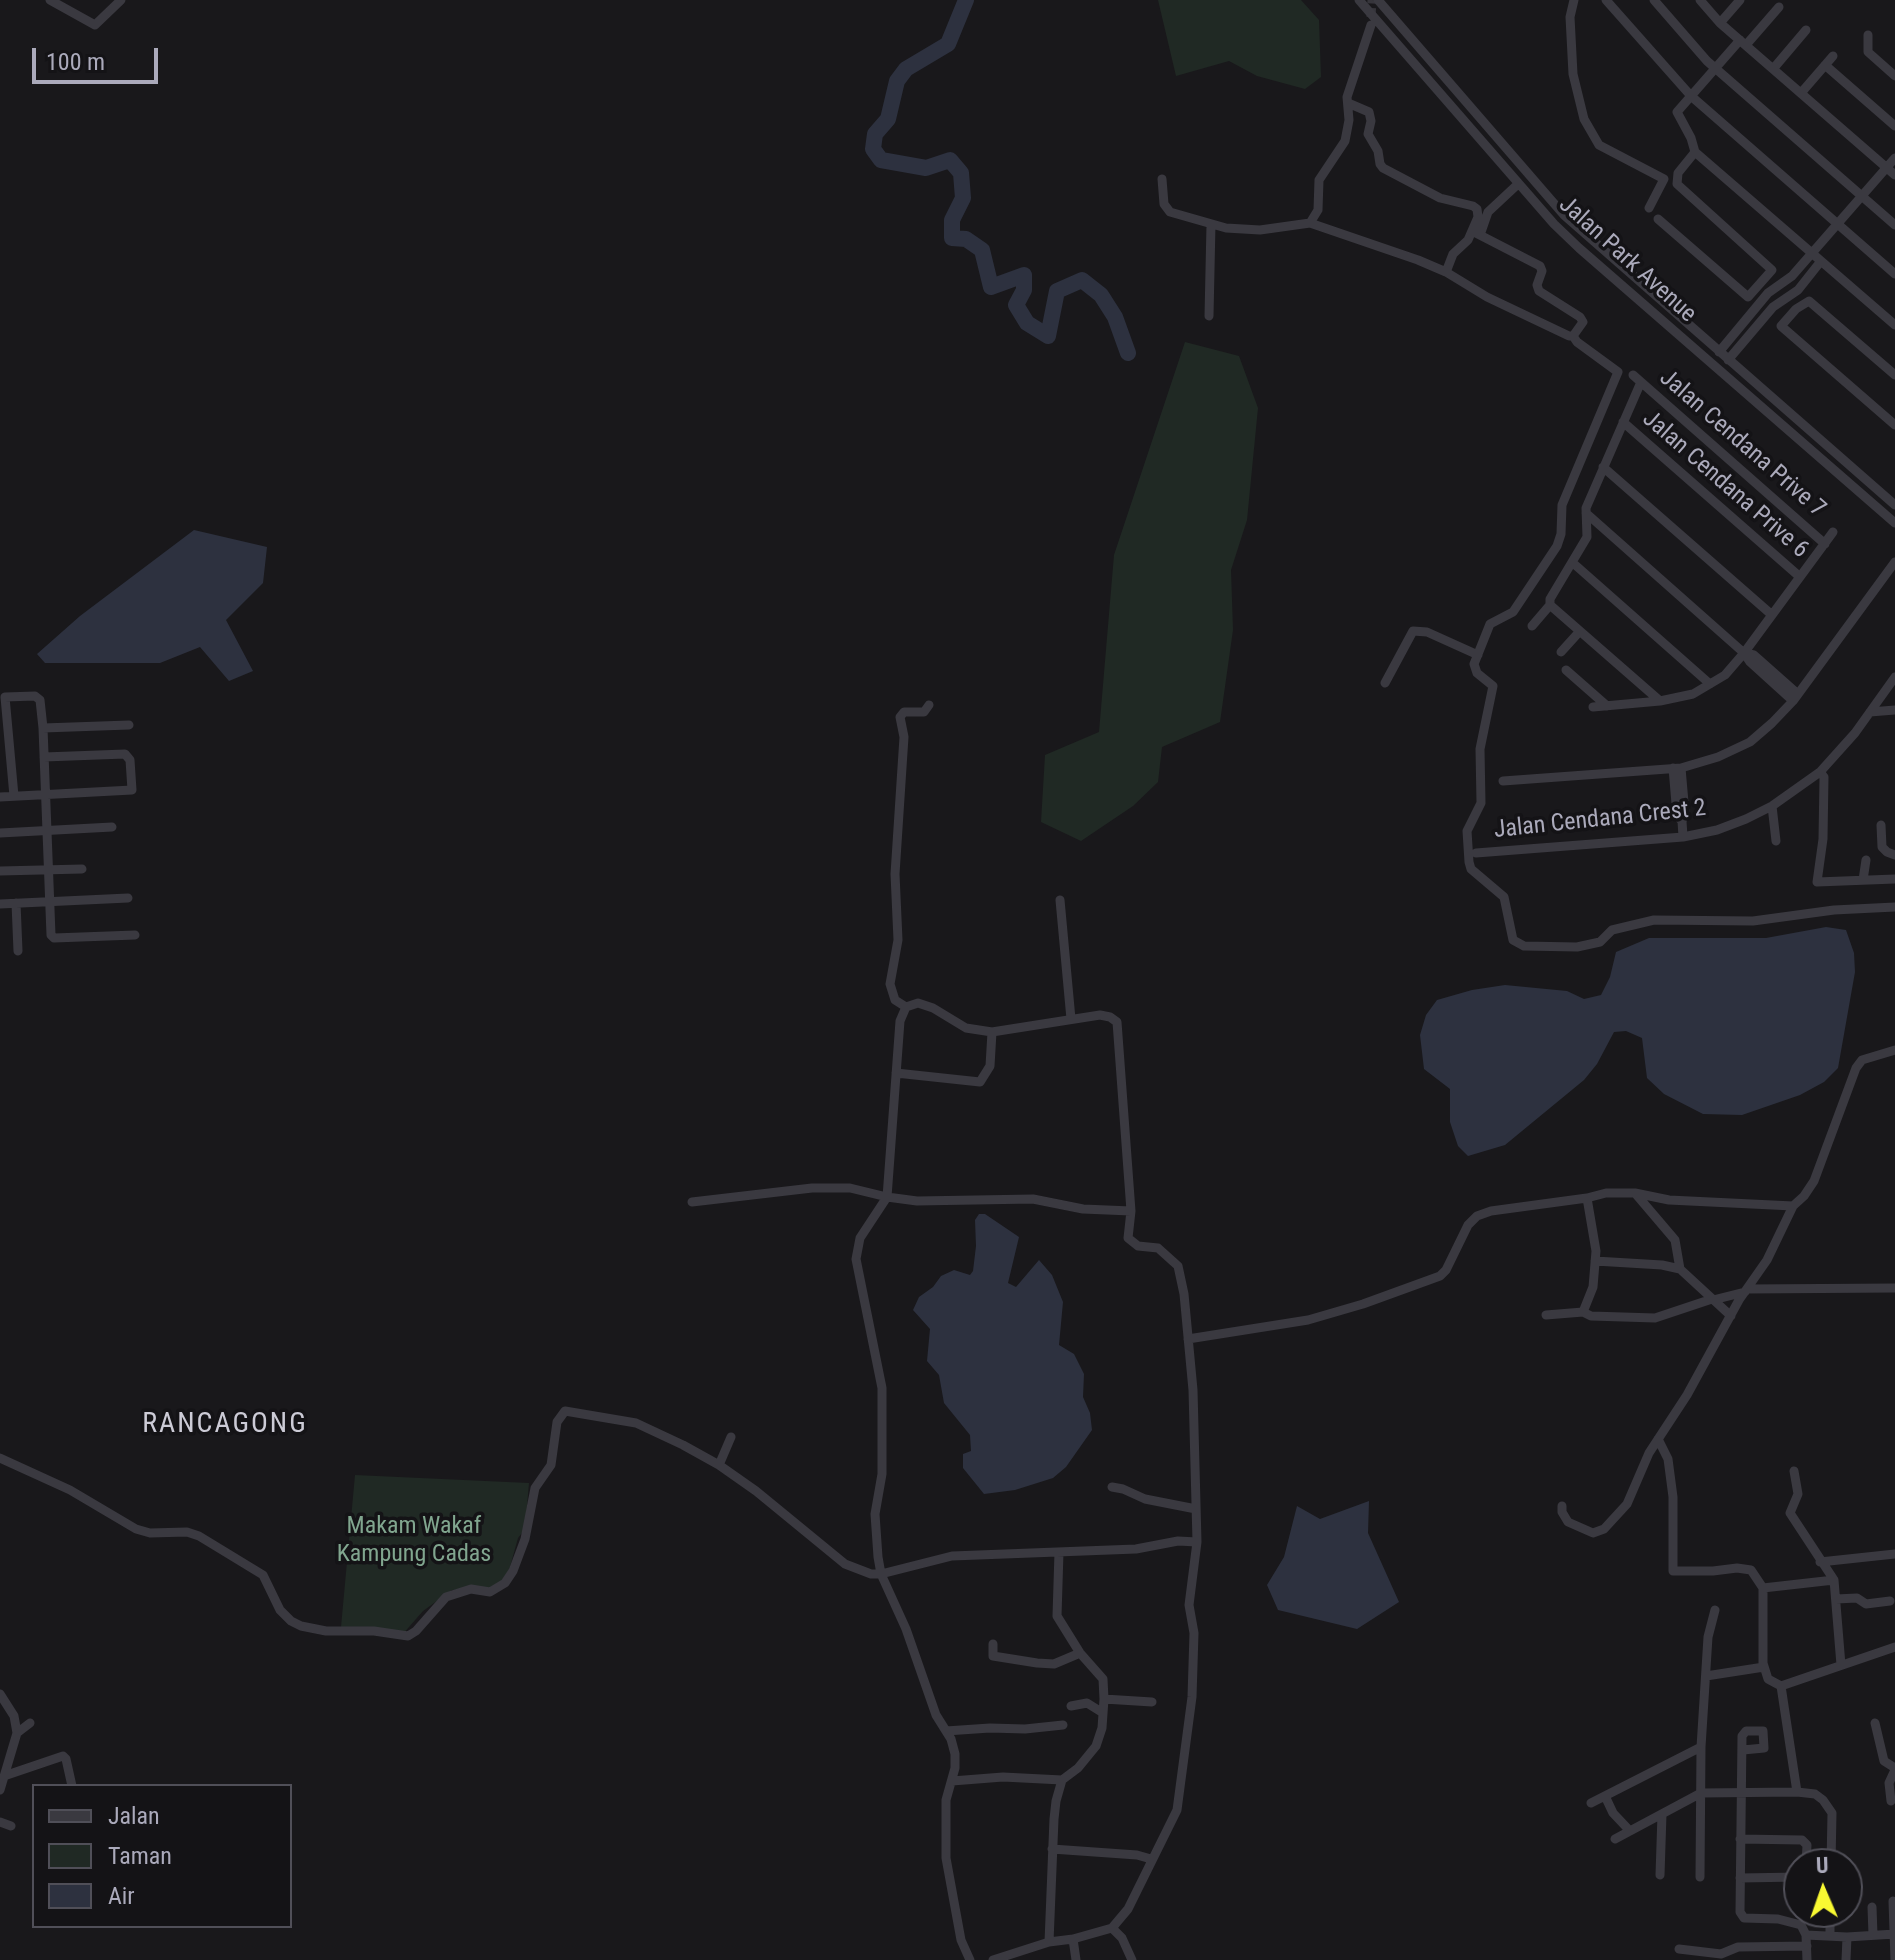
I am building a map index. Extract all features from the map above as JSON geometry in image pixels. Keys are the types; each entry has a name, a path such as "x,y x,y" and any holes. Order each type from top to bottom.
{"street":[{"path":"50,0 95,25 121,0"},
{"name":"Jalan Park Avenue","path":"1359,0 1518,184 1579,248 1895,523"},
{"name":"Jalan Park Avenue","path":"1378,0 1564,215 1895,505"},
{"path":"1574,0 1570,17 1573,74 1584,119 1599,145 1664,179 1649,208"},
{"path":"1606,0 1691,96 1895,274"},
{"path":"1654,0 1715,69 1895,225"},
{"path":"1700,0 1720,23 1895,175"},
{"path":"1720,23 1740,0"},
{"path":"1779,7 1715,69 1677,112 1695,152 1895,325"},
{"path":"1310,223 1318,210 1319,180 1345,141 1349,120 1347,97 1371,25"},
{"path":"1773,69 1806,30"},
{"path":"1868,35 1868,52 1895,76"},
{"path":"1801,93 1833,56"},
{"path":"1825,65 1895,126"},
{"path":"1348,103 1369,112 1368,134 1383,168 1440,198 1473,206 1478,217 1476,233"},
{"path":"1482,142 1492,132"},
{"path":"1658,219 1748,297 1772,270 1677,184 1678,173 1695,152"},
{"path":"1719,352 1768,293 1792,276 1895,158"},
{"path":"1162,179 1166,209 1181,216 1226,228 1260,230 1310,223 1446,272 1487,297 1573,336 1618,372 1562,505 1561,534 1557,546 1513,612 1490,624 1474,660 1475,670 1493,686 1480,749 1481,803 1467,831 1469,862 1471,869 1504,897 1513,940 1517,944 1577,947 1600,942 1612,930 1654,920 1753,921 1834,910 1895,907"},
{"path":"1446,272 1453,254 1476,233 1488,212 1518,184"},
{"path":"1209,316 1211,224"},
{"path":"1476,233 1540,266 1539,291 1583,322 1573,336"},
{"path":"1728,360 1773,307 1798,290 1821,261"},
{"path":"1895,375 1809,301 1796,309 1781,326 1895,425"},
{"path":"1661,320 1671,310"},
{"name":"Jalan Cendana Prive 7","path":"1623,422 1637,378 1825,544"},
{"path":"1532,626 1550,605 1550,599 1587,537 1586,508 1623,422"},
{"name":"Jalan Cendana Prive 6","path":"1623,422 1800,577"},
{"path":"1603,467 1772,615"},
{"path":"1586,513 1744,653 1750,662 1796,697"},
{"path":"1593,707 1660,701 1693,694 1725,675 1833,532"},
{"path":"1503,781 1677,768 1718,757 1750,742 1796,697 1895,562"},
{"path":"1573,563 1710,684"},
{"path":"1550,605 1660,701"},
{"path":"1385,683 1413,631 1427,632 1478,655"},
{"path":"1561,652 1580,631"},
{"path":"1566,670 1607,706"},
{"name":"Jalan Cendana Crest 2","path":"1476,853 1683,837 1717,830 1772,806 1820,772 1855,733 1895,677"},
{"path":"14,796 5,697 38,697 43,728 50,933 54,938 135,935"},
{"path":"906,1007 895,1000 890,984 898,940 895,874 904,737 900,717 904,712 924,712 929,705"},
{"path":"1870,712 1895,710"},
{"path":"43,728 129,725"},
{"path":"0,797 132,790 130,760 125,754 44,757"},
{"path":"1677,768 1679,797 1685,814 1683,837"},
{"path":"1820,772 1824,777 1823,839 1817,882 1895,879"},
{"path":"1772,806 1776,841"},
{"path":"1881,825 1882,847 1895,855"},
{"path":"0,833 112,827"},
{"path":"1863,880 1866,860"},
{"path":"0,871 82,869"},
{"path":"0,904 128,898"},
{"path":"1060,900 1071,1019"},
{"path":"16,903 18,951"},
{"path":"970,1960 961,1940 946,1858 944,1817 955,1754 936,1715 906,1629 881,1574 875,1514 882,1474 882,1388 856,1259 856,1247 887,1197 900,1021 911,1003 925,1003 966,1028 992,1032 1105,1015 1114,1019 1119,1028 1131,1211 1127,1229 1131,1241 1138,1246 1158,1248 1178,1266 1188,1339 1196,1440 1197,1542 1189,1605 1194,1633 1192,1697 1177,1810 1128,1909 1112,1928 1049,1942 993,1960"},
{"path":"896,1073 980,1082 990,1066 992,1032"},
{"path":"1562,1506 1563,1515 1571,1525 1591,1533 1604,1529 1633,1495 1635,1484 1658,1439 1767,1260 1793,1206 1814,1181 1856,1068 1862,1060 1895,1050"},
{"path":"692,1202 812,1188 856,1188 887,1197 938,1202 1033,1199 1083,1209 1131,1211"},
{"path":"1188,1339 1308,1320 1440,1276 1468,1225 1477,1216 1606,1193 1635,1193 1669,1200 1793,1206"},
{"path":"1635,1193 1675,1240 1680,1269"},
{"path":"1583,1312 1593,1287 1596,1251 1587,1198"},
{"path":"1595,1261 1680,1269 1731,1316"},
{"path":"1546,1315 1583,1312 1591,1316 1659,1318 1746,1290 1895,1288"},
{"path":"0,1458 70,1490 136,1529 150,1533 187,1532 199,1536 263,1575 280,1610 291,1621 326,1631 374,1631 405,1636 416,1631 446,1597 471,1589 490,1592 510,1577 530,1523 535,1488 551,1465 557,1422 562,1412 572,1410 636,1423 719,1465 845,1564 863,1572 881,1574 952,1556 1136,1549 1178,1541 1197,1542"},
{"path":"719,1465 731,1437"},
{"path":"1658,1439 1668,1459 1673,1497 1673,1571 1746,1568 1753,1573 1763,1588 1764,1667 1768,1679 1781,1686 1895,1647"},
{"path":"1794,1471 1798,1494 1790,1513 1834,1580 1841,1665"},
{"path":"1112,1487 1145,1499 1196,1509"},
{"path":"1049,1942 1056,1801 1062,1780 1078,1768 1096,1746 1102,1728 1104,1699 1104,1682 1080,1653 1057,1616 1059,1552"},
{"path":"1820,1562 1895,1554"},
{"path":"1763,1588 1834,1580"},
{"path":"1836,1599 1857,1598 1866,1604 1890,1601"},
{"path":"1700,1877 1701,1747 1708,1637 1715,1610"},
{"path":"993,1644 993,1656 1037,1663 1054,1664 1080,1653"},
{"path":"1706,1676 1764,1667"},
{"path":"1781,1686 1797,1792"},
{"path":"0,1694 14,1716 17,1733 0,1790"},
{"path":"1104,1699 1152,1702"},
{"path":"1071,1706 1087,1703 1103,1713"},
{"path":"17,1733 30,1723"},
{"path":"1875,1723 1884,1761 1895,1769 1889,1783 1891,1801"},
{"path":"946,1731 1063,1725"},
{"path":"1591,1803 1701,1747"},
{"path":"1743,1750 1740,1912 1744,1918 1801,1925 1806,1935 1807,1960"},
{"path":"4,1776 63,1756 72,1784"},
{"path":"952,1781 1003,1777 1062,1780"},
{"path":"1615,1839 1701,1793 1797,1792 1815,1794 1832,1813 1831,1848"},
{"path":"1605,1796 1613,1813 1630,1831"},
{"path":"1660,1875 1662,1814"},
{"path":"0,1822 11,1826"},
{"path":"1740,1839 1802,1840 1807,1848"},
{"path":"1052,1849 1137,1855 1151,1859"},
{"path":"1740,1878 1783,1877"},
{"path":"1893,1901 1895,1960"},
{"path":"1872,1907 1873,1935"},
{"path":"1112,1928 1122,1938 1132,1960"},
{"path":"1830,1928 1830,1935"},
{"path":"1806,1935 1847,1937 1895,1934"},
{"path":"1846,1960 1847,1937"},
{"path":"1073,1939 1076,1960"},
{"path":"1679,1949 1721,1954 1738,1947 1807,1946"}],"green space":[{"path":"1158,0 1301,0 1319,20 1321,77 1305,89 1257,76 1229,61 1176,76"},
{"path":"1185,342 1239,356 1258,408 1247,520 1231,570 1233,630 1220,722 1162,747 1158,782 1133,806 1081,841 1041,822 1045,755 1099,732 1114,555"},
{"name":"Makam Wakaf Kampung Cadas","path":"355,1475 529,1483 525,1529 518,1538 508,1574 500,1585 488,1589 452,1590 423,1611 402,1635 341,1627"}],"water":[{"path":"194,530 267,547 263,583 226,620 253,671 229,681 200,647 160,663 45,663 37,654 80,616"},
{"path":"1826,927 1846,930 1854,953 1855,972 1838,1068 1824,1082 1800,1095 1742,1115 1703,1114 1664,1094 1647,1078 1642,1038 1626,1031 1614,1032 1597,1064 1584,1080 1505,1145 1468,1156 1458,1146 1450,1122 1450,1089 1424,1069 1420,1035 1426,1015 1437,1000 1505,985 1567,991 1584,999 1601,995 1610,977 1616,952 1649,938 1766,938"},
{"path":"979,1214 985,1214 1019,1237 1008,1283 1016,1287 1039,1260 1052,1275 1063,1302 1059,1345 1074,1354 1084,1374 1083,1397 1090,1413 1092,1430 1066,1467 1053,1478 1015,1490 984,1494 963,1468 963,1454 971,1451 970,1435 944,1403 939,1375 927,1361 930,1329 913,1310 919,1297 933,1287 941,1276 954,1270 970,1275 973,1271 975,1220"},
{"path":"1369,1501 1368,1533 1399,1602 1357,1629 1278,1610 1267,1585 1284,1557 1297,1506 1320,1519"}],"waterway":[{"path":"966,0 948,44 906,69 897,81 888,119 875,134 873,149 881,160 926,168 950,160 961,173 963,198 952,220 952,238 966,239 982,250 991,287 1024,275 1024,290 1016,305 1027,323 1048,336 1057,291 1082,280 1101,295 1115,317 1128,353"}],"tunnel":[{"path":"1371,17 1372,0"}],"district":[{"name":"RANCAGONG","path":"225,1425"}]}
